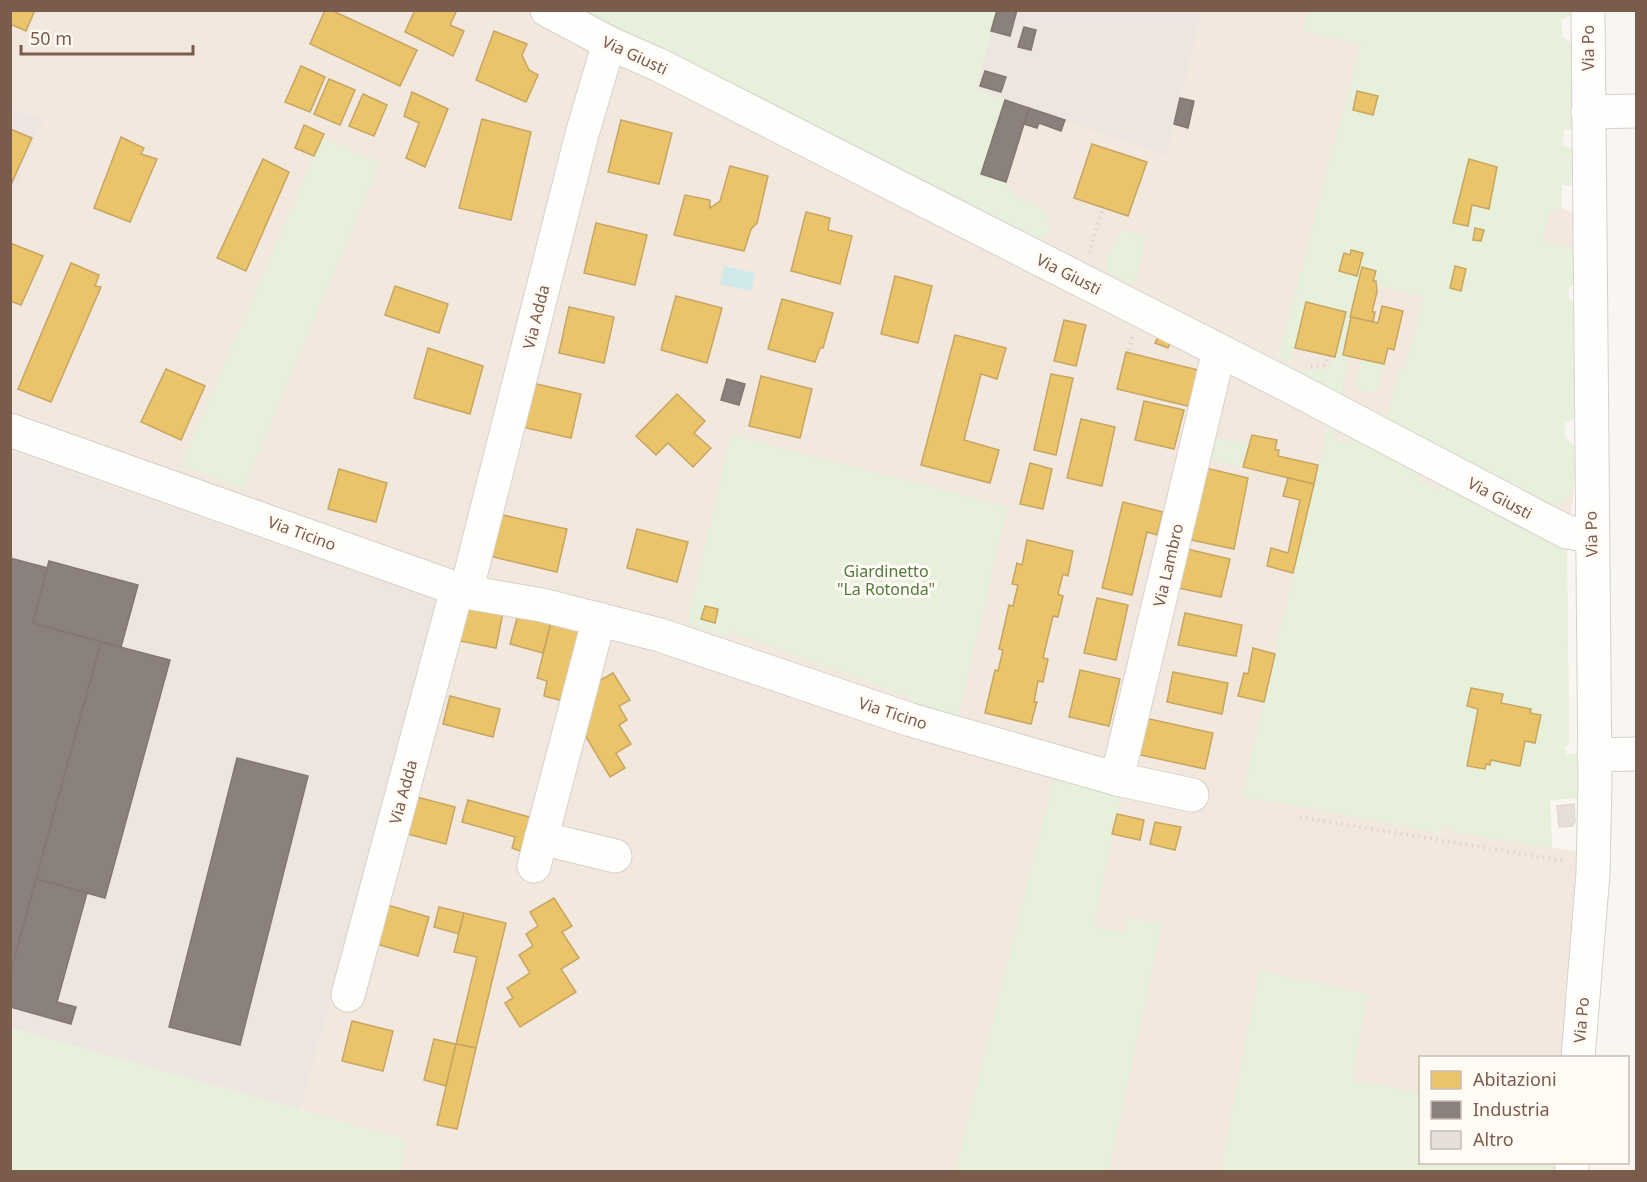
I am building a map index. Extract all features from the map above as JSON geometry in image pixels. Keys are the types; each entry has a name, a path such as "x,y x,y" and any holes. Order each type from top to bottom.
{"street":[{"name":"Via Giusti","path":"547,10 1219,351 1567,532 1591,536"},
{"name":"Via Po","path":"1578,1056 1593,866 1588,10"},
{"name":"Via Adda","path":"348,995 462,590 579,146 609,43"},
{"path":"1588,112 1636,111"},
{"name":"Via Lambro","path":"1117,780 1219,351"},
{"name":"Via Ticino","path":"10,430 462,590 542,605 660,635 911,720 1117,780 1192,795"},
{"path":"599,619 537,852 615,856"},
{"path":"1594,755 1636,754"}],"path":[{"path":"1084,256 1089,253 1103,208"},
{"path":"1300,817 1593,866"}],"shaded area":[{"path":"10,11 1573,11 1573,15 1562,19 1562,38 1573,43 1573,129 1564,130 1562,145 1573,149 1571,186 1562,184 1561,207 1574,214 1574,283 1568,288 1569,299 1574,303 1574,418 1565,423 1565,437 1575,447 1574,487 1567,554 1569,745 1565,746 1566,754 1578,754 1550,800 1552,848 1587,852 1568,1056 1419,1056 1419,1164 1560,1171 401,1171 407,1140 11,1028"},
{"path":"997,11 1202,11 1166,155 976,90"},
{"path":"11,107 43,120 11,199"},
{"path":"10,451 272,543 444,597 300,1110 11,1028"}],"green space":[{"path":"584,11 997,11 976,90 1005,100 981,173 1006,182 1015,197 1045,210 1049,230 1040,241 947,192"},
{"path":"1308,11 1573,11 1573,15 1562,19 1562,38 1573,43 1573,129 1564,130 1562,145 1573,149 1571,186 1562,184 1561,207 1550,212 1542,241 1574,248 1574,283 1568,288 1569,299 1574,303 1574,418 1565,423 1565,437 1575,447 1575,475 1572,492 1560,503 1550,505 1386,420 1399,371 1406,366 1424,297 1376,285 1376,281 1373,281 1376,271 1362,268 1343,355 1350,356 1341,395 1293,371 1326,369 1335,357 1346,312 1306,302 1290,365 1288,361 1278,357 1361,44 1303,30","holes":["1469,160 1497,167 1489,208 1472,205 1468,226"]},
{"path":"322,138 380,163 243,489 181,465"},
{"path":"1122,229 1146,237 1137,278 1132,285 1106,271 1106,261"},
{"path":"1361,359 1384,364 1378,389 1374,393 1361,390 1355,385"},
{"path":"1328,425 1334,428 1335,438 1347,444 1356,438 1418,470 1421,482 1435,489 1446,486 1560,543 1567,554 1569,745 1565,746 1566,754 1578,754 1581,798 1550,800 1552,848 1453,832 1453,827 1443,826 1442,834 1296,805 1242,797"},
{"name":"Giardinetto \"La Rotonda\"","path":"731,435 1008,507 956,724 912,709 910,697 729,631 725,637 687,623"},
{"path":"1211,437 1248,444 1243,467 1205,459"},
{"path":"1055,774 1123,788 1094,926 1124,933 1128,917 1162,924 1109,1171 955,1172"},
{"path":"1260,971 1368,994 1352,1080 1419,1093 1419,1164 1561,1164 1560,1172 1220,1172"},
{"path":"10,1028 407,1140 401,1171 11,1171"}],"water":[{"path":"724,266 755,273 751,291 720,284"}],"building: Abitazioni":[{"path":"10,10 35,10 26,31 10,24"},
{"path":"325,10 331,10 417,50 400,86 310,44"},
{"path":"415,10 457,10 450,25 464,31 453,56 405,32"},
{"path":"494,31 527,44 522,55 529,70 538,75 526,102 476,80"},
{"path":"301,66 325,77 310,112 285,102"},
{"path":"329,79 355,90 340,125 314,114"},
{"path":"1357,91 1378,96 1373,115 1353,110"},
{"path":"412,92 448,109 425,167 406,158 419,123 404,116"},
{"path":"363,94 387,105 374,136 349,126"},
{"path":"482,119 531,132 511,220 459,208"},
{"path":"621,120 672,133 659,184 608,172"},
{"path":"304,125 324,134 314,156 295,148"},
{"path":"10,129 32,138 10,187"},
{"path":"121,137 144,148 141,154 157,159 130,222 94,208"},
{"path":"1092,144 1147,162 1128,216 1074,198"},
{"path":"263,159 289,172 246,271 217,258"},
{"path":"1469,159 1497,167 1489,209 1472,205 1468,226 1453,223"},
{"path":"730,166 768,176 757,223 751,229 744,251 674,235 685,195 710,200 710,208 720,201"},
{"path":"806,212 830,218 828,230 852,236 840,284 791,271"},
{"path":"596,223 647,235 635,285 584,273"},
{"path":"1475,228 1484,230 1481,241 1473,240"},
{"path":"10,243 43,256 21,305 10,301"},
{"path":"1351,250 1363,253 1357,276 1339,271 1344,253 1350,255"},
{"path":"71,263 99,275 95,286 101,287 51,402 18,389"},
{"path":"1455,266 1466,269 1461,291 1450,288"},
{"path":"1362,267 1376,271 1373,281 1376,281 1377,292 1372,312 1375,312 1373,322 1350,317"},
{"path":"895,276 932,286 918,343 881,334"},
{"path":"395,286 448,304 439,333 385,315"},
{"path":"676,296 722,308 707,363 661,350"},
{"path":"782,299 833,313 823,348 820,348 815,362 768,349"},
{"path":"1306,302 1346,312 1335,357 1295,348"},
{"path":"1382,306 1403,311 1394,350 1388,348 1384,364 1343,355 1351,317 1378,323"},
{"path":"569,307 614,317 604,363 559,353"},
{"path":"1064,320 1086,325 1076,366 1054,361"},
{"path":"955,335 1006,348 997,379 981,374 964,440 999,450 990,483 921,465"},
{"path":"1159,335 1171,340 1168,348 1155,343"},
{"path":"428,348 483,366 470,414 414,398"},
{"path":"1126,352 1202,371 1192,407 1117,389"},
{"path":"166,369 205,386 181,440 141,422"},
{"path":"1051,374 1073,378 1056,455 1034,450"},
{"path":"761,376 812,389 800,438 749,426"},
{"path":"532,383 581,394 571,438 522,427"},
{"path":"677,394 705,421 694,433 711,448 693,467 668,443 656,455 636,436"},
{"path":"1144,401 1184,410 1174,449 1135,440"},
{"path":"1081,419 1115,427 1102,486 1067,478"},
{"path":"1252,435 1277,440 1275,450 1279,450 1278,456 1318,465 1314,484 1243,467"},
{"path":"1030,463 1052,469 1043,509 1020,504"},
{"path":"1206,468 1248,478 1234,549 1191,540"},
{"path":"339,469 387,483 376,522 328,509"},
{"path":"1288,478 1314,484 1293,573 1267,566 1271,548 1288,553 1300,500 1283,496"},
{"path":"1123,502 1163,512 1157,535 1147,532 1132,595 1102,588"},
{"path":"498,514 567,529 557,572 489,556"},
{"path":"637,529 688,542 677,582 627,568"},
{"path":"1027,540 1073,551 1068,576 1063,574 1058,594 1063,596 1058,617 1053,616 1043,658 1048,659 1043,682 1038,681 1034,702 1037,702 1031,724 985,713 995,670 998,671 1003,650 999,649 1009,605 1013,606 1018,585 1012,584 1017,563 1022,565"},
{"path":"1187,549 1230,559 1221,597 1178,588"},
{"path":"1097,598 1128,605 1116,660 1084,653"},
{"path":"464,599 504,607 496,648 455,640"},
{"path":"705,606 718,609 715,623 701,619"},
{"path":"519,611 552,619 543,653 510,644"},
{"path":"1185,613 1242,625 1236,656 1178,645"},
{"path":"552,619 583,627 563,701 544,696 547,681 537,678"},
{"path":"1253,648 1275,654 1264,702 1238,696 1244,673 1248,674"},
{"path":"1080,670 1120,679 1109,726 1069,717"},
{"path":"1173,672 1228,683 1222,714 1167,702"},
{"path":"613,673 630,700 619,706 627,720 619,725 631,744 616,753 625,768 610,777 579,725 586,688"},
{"path":"1471,688 1503,694 1501,703 1531,709 1530,713 1541,715 1535,743 1525,741 1520,766 1491,760 1490,765 1486,764 1485,769 1467,766 1478,709 1467,706"},
{"path":"450,696 500,709 493,737 443,724"},
{"path":"1145,718 1213,733 1205,769 1136,754"},
{"path":"413,796 455,807 446,844 404,833"},
{"path":"468,800 533,818 523,852 512,848 515,837 462,822"},
{"path":"1117,814 1144,820 1140,840 1112,834"},
{"path":"1155,822 1181,827 1175,850 1150,844"},
{"path":"554,898 572,926 562,932 579,958 561,969 576,992 520,1027 505,1003 513,998 507,988 530,973 519,955 533,946 526,934 538,926 530,912"},
{"path":"384,904 429,917 418,956 373,943"},
{"path":"439,907 464,913 459,934 434,927"},
{"path":"464,913 506,923 476,1048 456,1044 477,957 454,952"},
{"path":"352,1021 393,1031 383,1071 342,1061"},
{"path":"434,1039 456,1044 446,1086 424,1080"},
{"path":"456,1044 476,1048 457,1129 437,1125"}],"building: Industria":[{"path":"997,10 1017,10 1010,36 991,31"},
{"path":"1024,27 1036,30 1031,50 1018,47"},
{"path":"985,71 1006,77 1001,92 980,86"},
{"path":"1180,98 1194,101 1188,128 1174,124"},
{"path":"1005,100 1029,108 1006,182 981,174"},
{"path":"1029,108 1065,120 1061,131 1039,123 1037,128 1024,124"},
{"path":"727,379 745,384 739,405 721,400"},
{"path":"10,558 48,568 33,623 101,642 10,975"},
{"path":"49,561 138,585 121,647 33,623"},
{"path":"101,642 170,660 105,898 36,879"},
{"path":"237,758 308,776 240,1045 169,1027"},
{"path":"36,879 87,893 57,1002 76,1007 71,1024 10,1007 10,975"}],"building: Altro":[{"path":"1574,804 1575,822 1573,826 1559,827 1557,806"}]}
